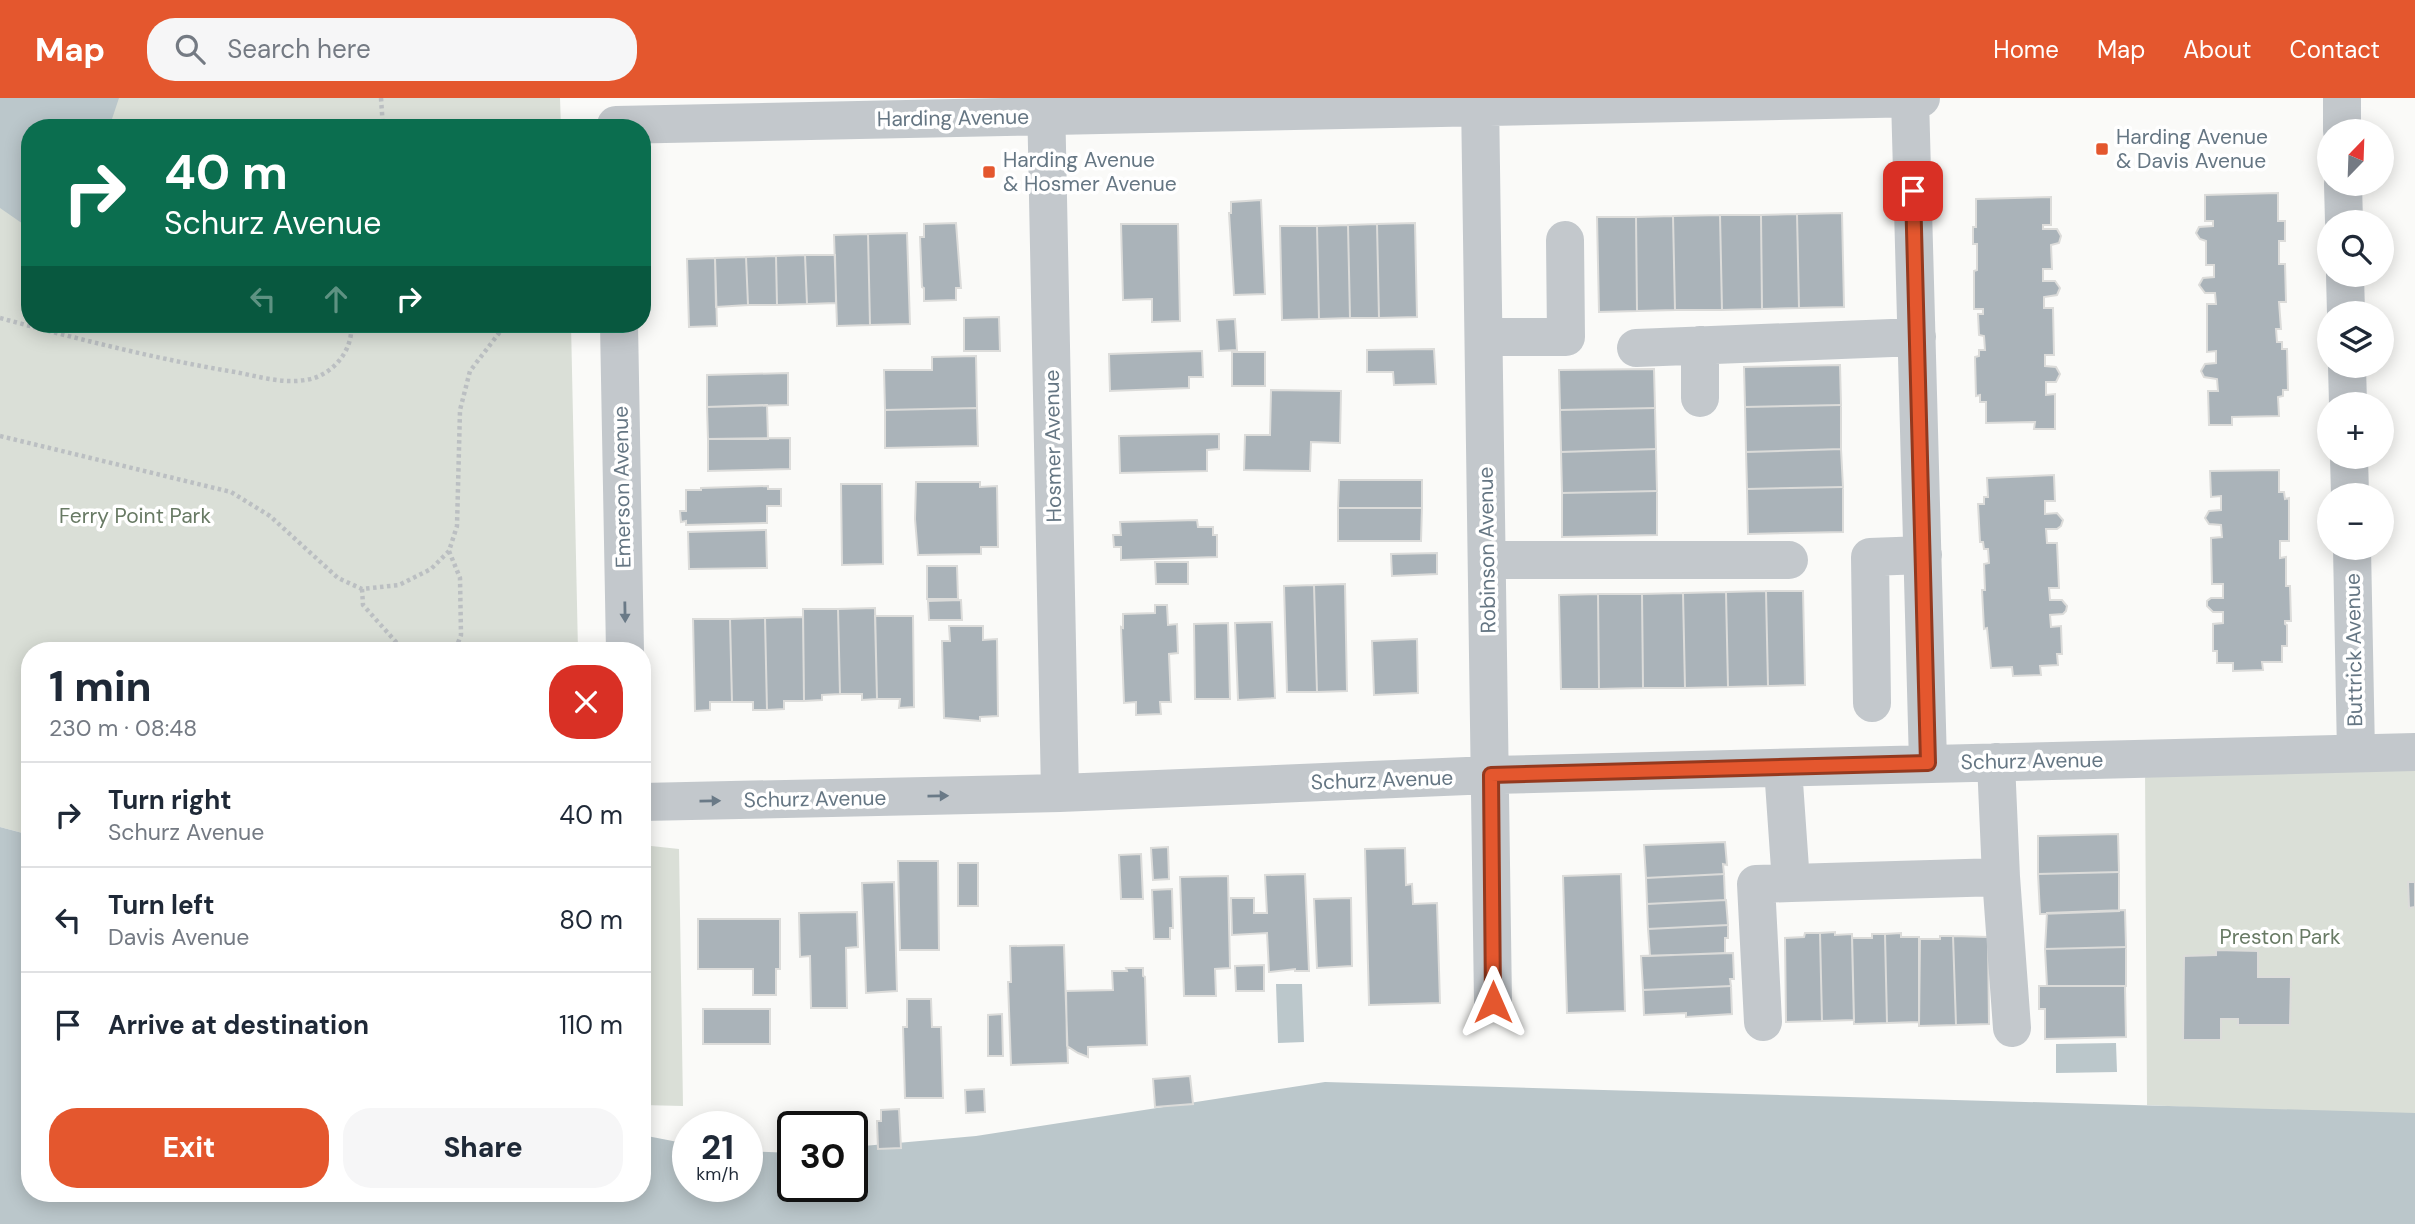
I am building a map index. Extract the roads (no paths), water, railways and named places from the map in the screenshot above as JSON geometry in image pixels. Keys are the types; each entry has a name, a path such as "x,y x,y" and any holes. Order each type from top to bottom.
{"street":[{"path":"1910,98 1928,763"},
{"name":"Harding Avenue","path":"616,117 1046,107 1921,98"},
{"path":"2342,98 2342,119"},
{"name":"Robinson Avenue","path":"1480,103 1493,1002"},
{"name":"Hosmer Avenue","path":"1046,107 1060,793"},
{"path":"1484,337 1566,337 1565,240"},
{"name":"Emerson Avenue","path":"619,333 625,642"},
{"path":"1636,348 1917,337"},
{"path":"1700,345 1700,398"},
{"path":"1872,703 1870,557 1923,555"},
{"path":"1488,560 1789,560"},
{"name":"Buttrick Avenue","path":"2351,560 2356,753"},
{"name":"Schurz Avenue","path":"651,802 1060,793 1491,775 2415,752"},
{"path":"1996,762 2012,1028"},
{"path":"1783,768 1791,883"},
{"path":"1763,1022 1756,884 2001,877"}],"place":[{"name":"Harding Avenue & Davis Avenue","path":"2102,149"},
{"name":"Harding Avenue & Hosmer Avenue","path":"989,172"}],"park label":[{"name":"Ferry Point Park","path":"135,516"},
{"name":"Preston Park","path":"2280,937"}]}
